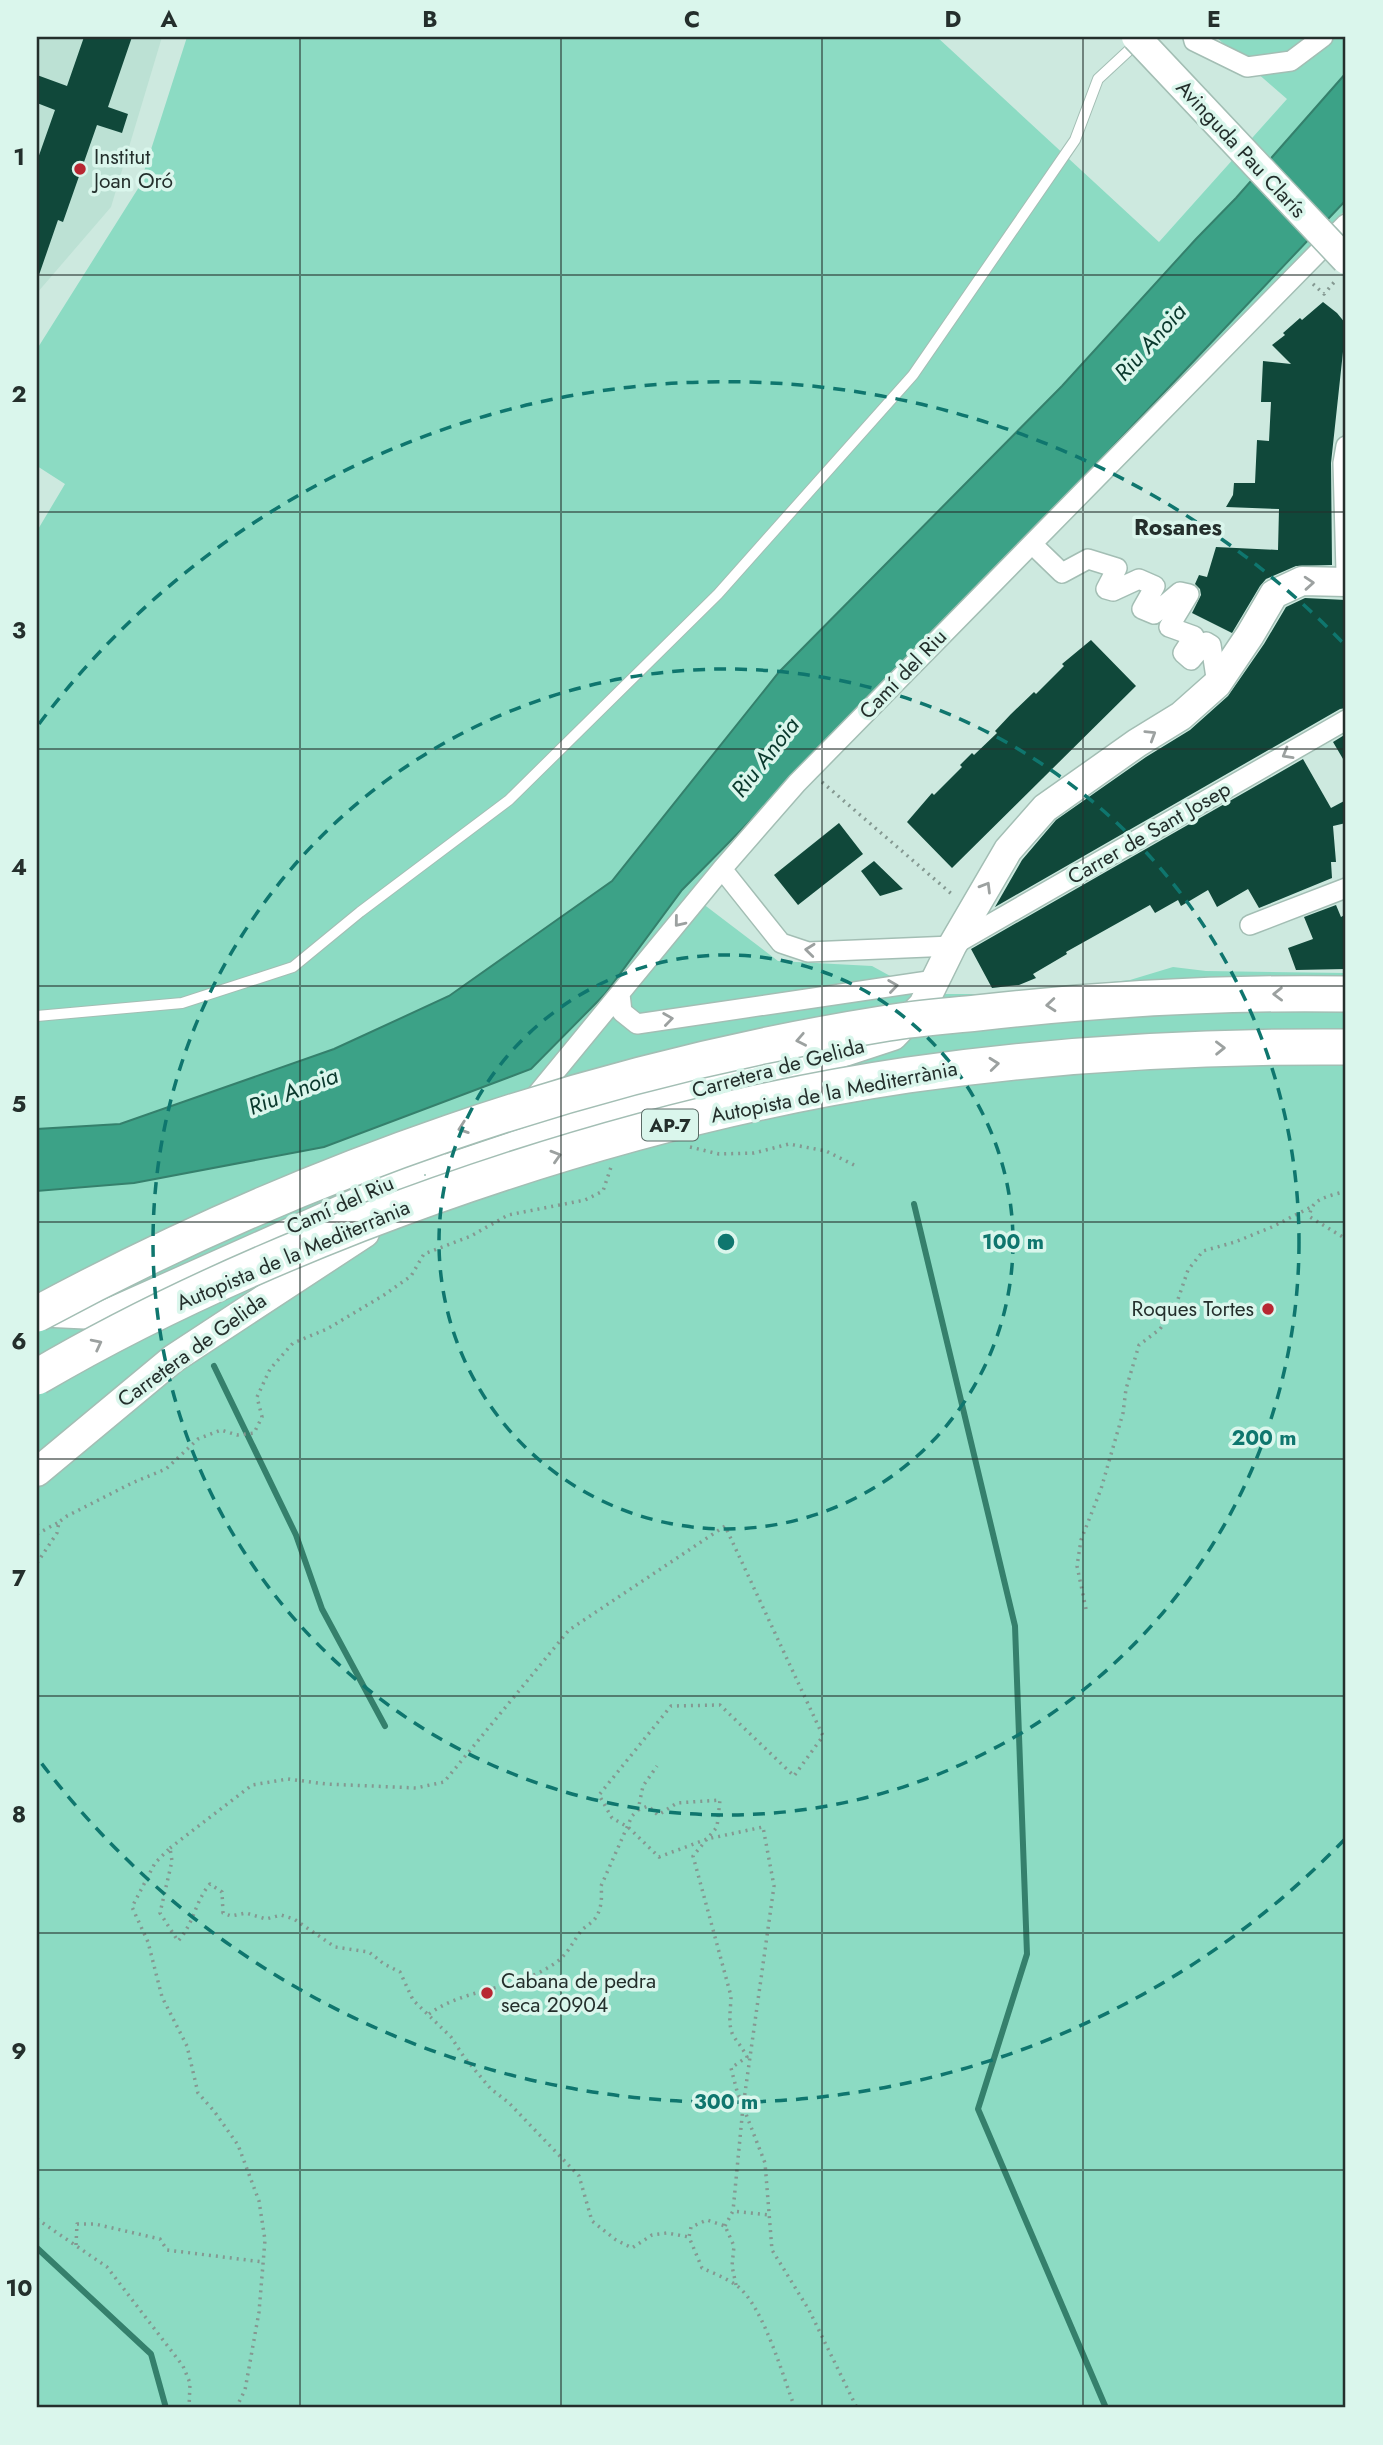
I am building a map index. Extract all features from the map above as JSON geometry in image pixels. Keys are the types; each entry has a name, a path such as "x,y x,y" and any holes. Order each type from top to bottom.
{"highway":[{"path":"37,1315 179,1242 359,1165 494,1117 634,1077 729,1054 890,1023 1113,1000 1210,995 1346,994"},
{"name":"Autopista de la Mediterrània","path":"37,1377 174,1305 305,1245 482,1179 656,1128 842,1087 986,1065 1201,1048 1346,1047"}],"street":[{"name":"Avinguda Pau Clarís","path":"1136,37 1247,156 1343,268"},
{"path":"1192,38 1247,67 1291,61 1323,37"},
{"name":"Camí del Riu","path":"491,1152 722,869 809,771 1346,224"},
{"path":"1346,446 1343,463 1346,572"},
{"path":"1031,544 1062,573 1088,559 1117,568 1106,589 1113,591 1139,579 1155,586 1142,609 1154,614 1180,592 1189,594 1169,627 1194,636 1183,653 1191,660 1206,642 1211,645 1217,684"},
{"name":"Carretera de Gelida","path":"37,1472 173,1359 367,1231 424,1178 491,1152 645,1102 808,1064 894,1036 923,1005 951,946 1008,850 1045,808 1137,743 1181,716 1217,684 1274,594 1302,582 1346,582"},
{"name":"Carrer de Sant Josep","path":"951,946 1346,720"},
{"path":"722,869 782,943 808,953 951,946"},
{"path":"1250,925 1346,888"},
{"path":"620,994 622,1012 637,1024 935,980"},
{"name":"Camí del Riu","path":"37,1315 85,1319 424,1178"}],"lane":[{"path":"37,1016 182,1003 293,967 360,912 509,800 718,594 914,375 1075,140 1098,79 1144,37"}],"path":[{"path":"1298,272 1324,294 1343,268"},
{"path":"809,771 972,911"},
{"path":"679,1144 719,1154 754,1153 789,1144 826,1151 854,1165"},
{"path":"37,1534 86,1505 166,1469 198,1438 221,1430 237,1435 254,1433 262,1418 257,1397 270,1368 293,1343 327,1329 384,1295 411,1276 425,1254 471,1236 508,1215 585,1200 603,1191 610,1169 618,1162"},
{"path":"1086,1609 1077,1566 1082,1540 1101,1489 1139,1345 1160,1329 1175,1308 1188,1270 1203,1251 1272,1227 1311,1208 1317,1201 1346,1191"},
{"path":"1311,1208 1310,1217 1346,1239"},
{"path":"37,1563 57,1533 59,1522"},
{"path":"236,2408 245,2390 259,2312 265,2240 259,2202 238,2145 198,2093 187,2046 162,1997 148,1942 132,1907 155,1863 170,1848 252,1785 288,1779 326,1784 416,1788 444,1782 569,1630 725,1526 823,1736 794,1776 720,1705 671,1706 599,1795 612,1818 628,1827 659,1857 707,1839 763,1827 774,1886 743,2108 733,2211 725,2226"},
{"path":"638,1810 643,1787 657,1766"},
{"path":"429,2014 441,2005 511,1984 557,1962 570,1949 582,1929 596,1918 603,1897 601,1886 632,1816 638,1810 648,1806 658,1815 677,1803 720,1800 717,1826 693,1856 732,1996 732,2035 747,2057 731,2068 743,2108 765,2163 772,2250 809,2310 857,2408"},
{"path":"170,1848 172,1861 160,1913 178,1941 191,1923 201,1894 210,1884 222,1892 223,1913 231,1916 246,1913 266,1919 281,1914 294,1919 335,1947 369,1952 400,1972 413,2000 451,2037 490,2088 509,2102 579,2176 592,2221 616,2240 632,2248 652,2235 667,2233 689,2237"},
{"path":"733,2211 769,2215"},
{"path":"37,2219 107,2267 183,2366 190,2383 189,2408"},
{"path":"736,2285 732,2266 734,2246 725,2226 707,2220 691,2227 689,2237 702,2268 736,2285 757,2311 795,2408"},
{"path":"76,2245 77,2224 95,2224 160,2239 167,2250 263,2262"}],"shaded area":[{"name":"Institut Joan Oró","path":"37,37 162,37 111,207 37,293"},
{"path":"187,37 937,37 1159,242 1287,99 1216,37 1346,37 1346,73 1236,198 1062,386 779,672 612,881 449,996 334,1049 120,1124 37,1129 37,531 65,484 37,466 37,349 139,187"},
{"path":"1346,200 1346,209 1223,343 694,897 778,961 872,966 923,994 983,994 1057,988 1130,980 1173,967 1206,971 1346,973 1346,2408 37,2408 37,1191 134,1183 324,1147 531,1069 605,994 682,890 967,601"}],"water":[{"name":"Riu Anoia","path":"1346,73 1346,200 967,601 682,890 605,994 531,1069 324,1147 134,1183 37,1191 37,1129 120,1124 334,1049 449,996 612,881 779,672 1062,386 1236,198"}],"building":[{"path":"84,37 132,37 108,107 128,114 122,133 97,125 63,222 58,220 37,275 37,161 55,110 37,103 37,75 67,86"},
{"path":"1323,302 1346,324 1331,463 1332,565 1296,566 1266,579 1232,633 1192,613 1201,595 1195,584 1199,575 1207,577 1216,547 1278,550 1279,509 1226,507 1233,495 1234,483 1255,483 1257,440 1269,441 1271,402 1261,402 1263,361 1291,364 1272,345 1300,318 1302,320"},
{"path":"1305,598 1346,600 1346,708 995,907 1022,860 1056,820 1146,757 1190,730 1228,696 1286,607"},
{"path":"1091,640 1136,686 952,868 907,822 932,793 934,795 962,767 960,765 972,753 974,755 997,733 995,731 1011,714 1034,692 1036,694 1064,666 1062,664"},
{"path":"1346,734 1346,764 1333,742"},
{"path":"1303,759 1331,808 1346,800 1346,823 1333,826 1336,862 1331,862 1332,878 1259,908 1248,889 1217,907 1208,890 1181,906 1178,900 1155,913 1150,905 1066,952 1067,954 1033,974 1036,978 1019,985 992,988 971,949"},
{"path":"839,823 863,854 798,905 774,875"},
{"path":"874,861 903,889 880,896 861,871"},
{"path":"1336,905 1341,917 1346,914 1346,969 1296,970 1288,948 1313,939 1304,917"}],"waterway":[{"path":"914,1204 1015,1626 1027,1954 978,2109 1106,2408"},
{"path":"214,1366 296,1535 322,1609 385,1726"},
{"path":"37,2248 151,2354 166,2408"}],"place":[{"name":"Institut Joan Oró","path":"80,169"},
{"name":"Roques Tortes","path":"1268,1309"},
{"name":"Cabana de pedra seca 20904","path":"487,1993"}],"district":[{"name":"Rosanes","path":"1178,527"}]}
